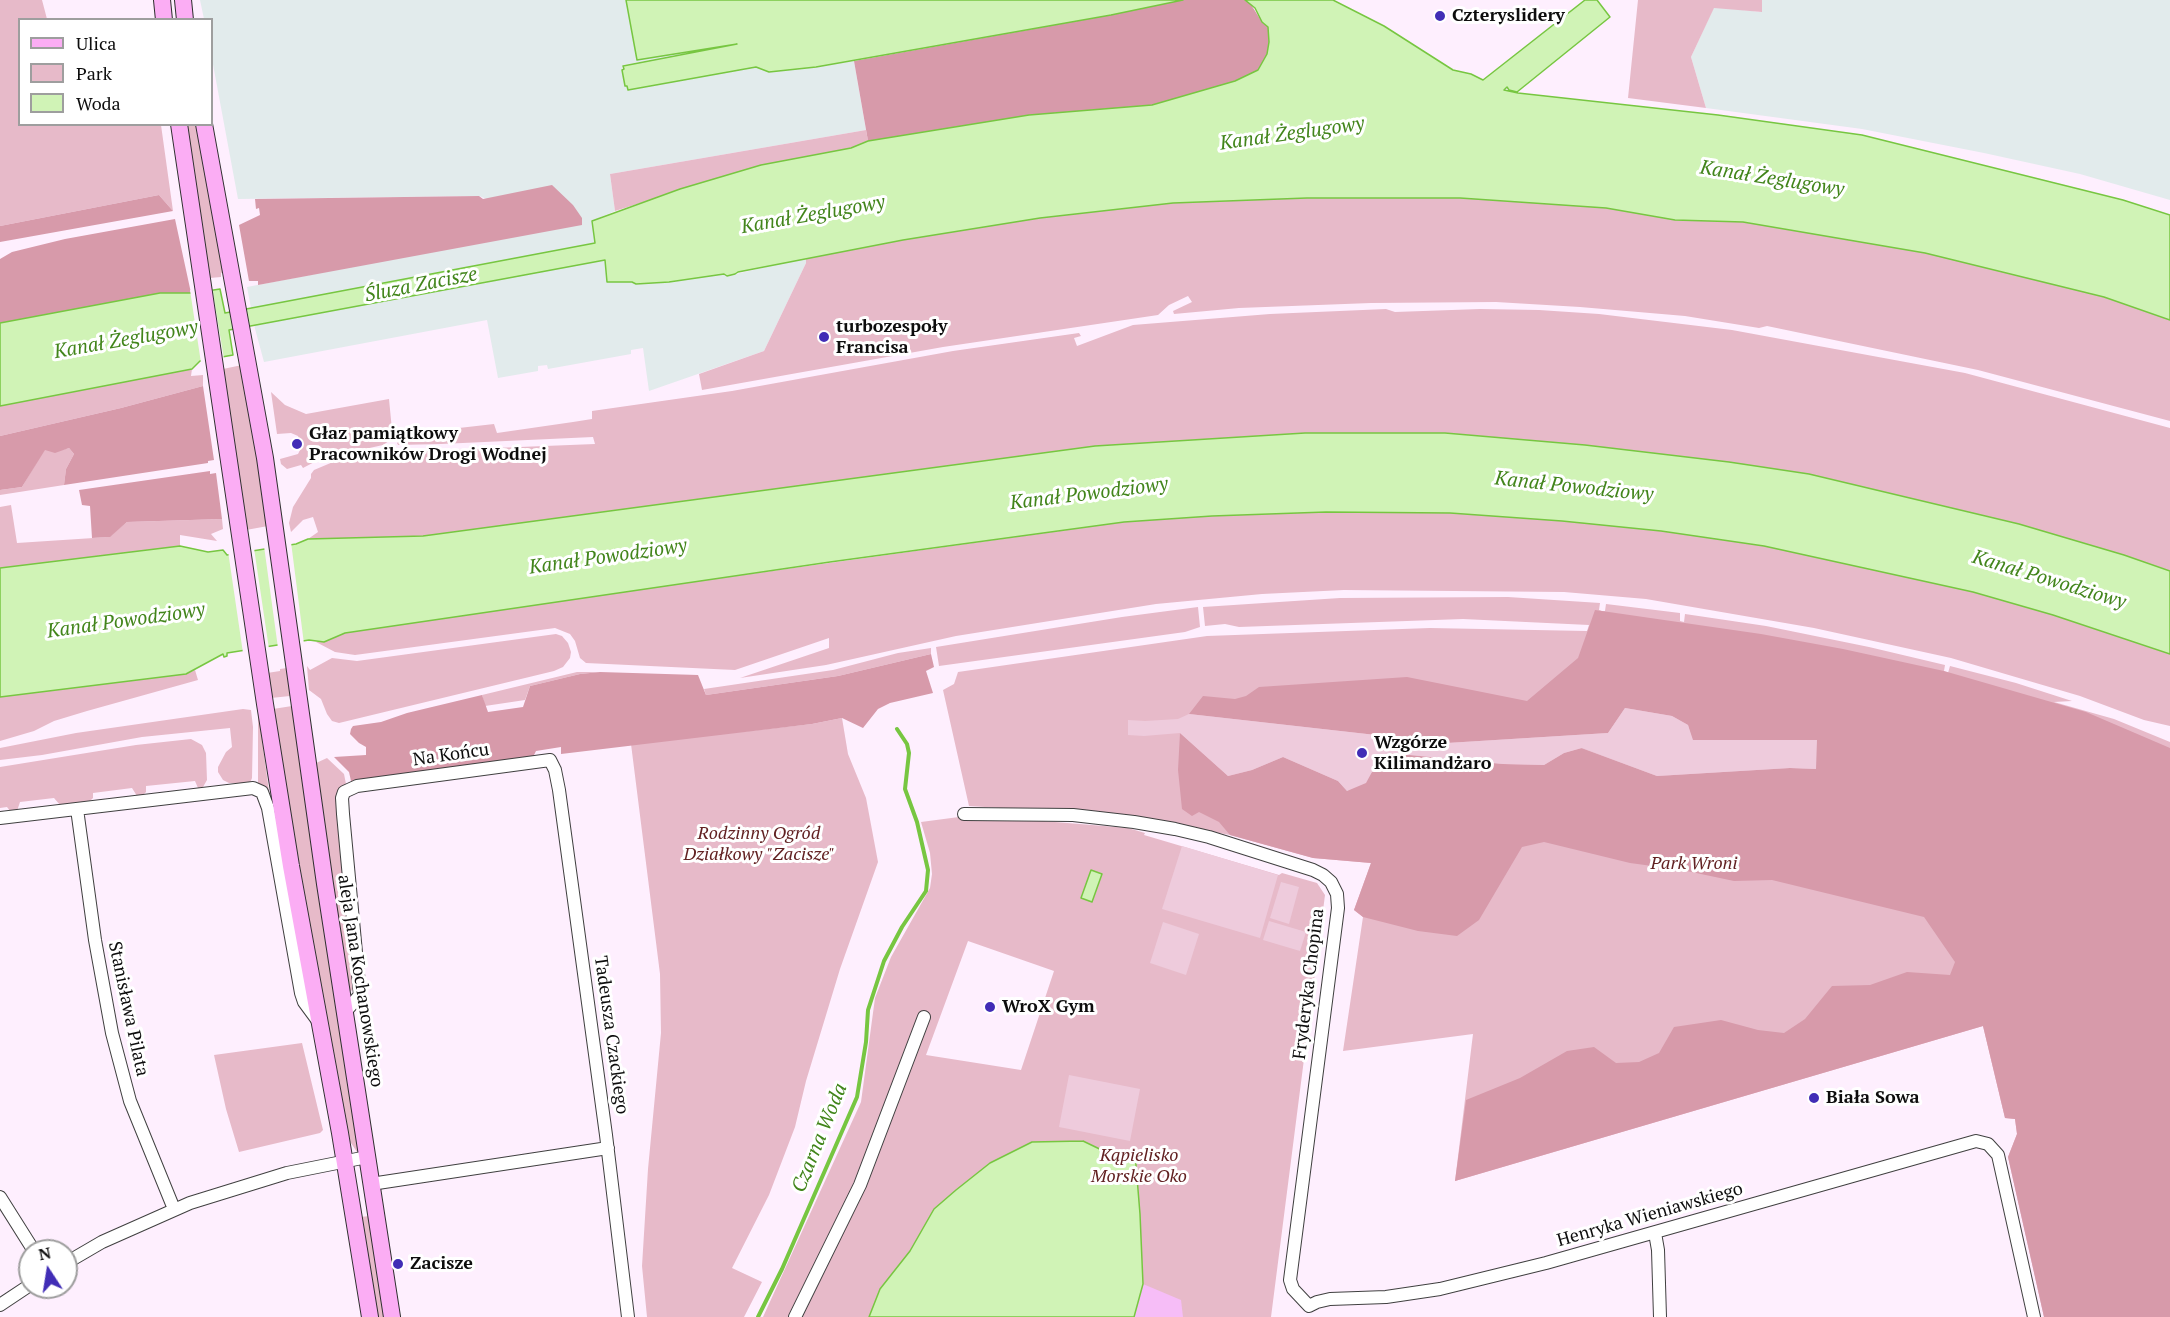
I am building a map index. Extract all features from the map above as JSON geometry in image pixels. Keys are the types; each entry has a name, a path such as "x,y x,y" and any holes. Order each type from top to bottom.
{"main road":[{"path":"162,0 164,18"},
{"path":"183,0 185,18"},
{"path":"179,126 291,866 321,1026 370,1317"},
{"name":"aleja Jana Kochanowskiego","path":"204,126 266,458 366,1157 392,1317"}],"street":[{"name":"Na Końcu","path":"345,1012 360,995 342,798 346,790 357,786 550,760"},
{"name":"Tadeusza Czackiego","path":"550,760 555,770 559,790 608,1148 628,1317"},
{"path":"0,818 252,788 262,792 266,798 302,997 321,1026"},
{"name":"Stanisława Pilata","path":"77,809 95,940 112,1034 130,1101 174,1209"},
{"name":"Fryderyka Chopina","path":"964,814 1073,815 1154,825 1209,837 1313,870 1331,882 1338,908 1290,1280 1307,1312"},
{"path":"795,1317 860,1185 924,1017"},
{"name":"Henryka Wieniawskiego","path":"1307,1312 1317,1302 1330,1299 1386,1297 1440,1289 1655,1233 1976,1141 1985,1142 1994,1149 2001,1165 2034,1317"},
{"path":"371,1184 608,1148"},
{"path":"78,1256 102,1242 174,1209 258,1181 366,1157"},
{"path":"0,1197 26,1239"},
{"path":"1655,1233 1658,1250 1660,1317"},
{"path":"0,1305 18,1293"}],"shaded area":[{"path":"200,0 626,0 637,60 737,42 737,44 623,65 625,85 756,67 769,72 854,61 866,130 610,174 615,211 592,221 596,243 251,308 247,287 560,227 479,196 238,199 213,64 213,18 204,18"},
{"path":"1762,0 2170,0 2170,200 2080,174 1984,153 1862,129 1706,108 1691,57 1714,7 1761,12"},
{"path":"806,258 806,263 764,351 649,391 643,348 631,350 631,354 548,369 547,365 538,366 538,371 498,378 487,320 264,362 254,325 606,259 607,282 636,284 724,274 727,276"},
{"path":"1625,708 1672,716 1688,725 1693,740 1817,740 1816,769 1790,768 1657,776 1582,748 1564,753 1544,765 1503,764 1389,753 1385,757 1384,771 1372,772 1366,783 1347,791 1338,781 1283,757 1252,770 1228,776 1180,733 1128,735 1128,720 1178,719 1189,714 1447,743 1608,733"},
{"path":"1182,846 1278,875 1260,938 1162,909"},
{"path":"1281,882 1299,887 1289,924 1270,918"},
{"path":"1269,921 1306,932 1300,951 1263,940"},
{"path":"1163,922 1199,934 1186,975 1150,963"},
{"path":"1069,1075 1140,1089 1130,1141 1059,1127"}],"green space":[{"path":"0,0 42,0 47,18 18,18 18,126 161,126 173,211 159,195 0,226"},
{"path":"1183,0 1245,0 1250,3 1268,27 1267,54 1258,70 1235,81 1152,105 1029,115 868,141 854,61"},
{"path":"1638,0 1762,0 1762,12 1714,8 1691,57 1706,108 1628,98"},
{"path":"185,126 197,126 225,272 221,273 221,277 207,276"},
{"path":"866,130 868,141 851,148 761,165 615,211 610,174"},
{"path":"552,185 573,205 582,218 582,225 258,285 258,281 249,281 239,225 260,215 259,208 256,209 255,199 479,196 483,199"},
{"path":"159,195 173,211 0,242 0,226"},
{"path":"1307,198 1460,198 1606,208 1675,220 1743,222 1925,253 2104,297 2170,320 2170,421 1978,370 1767,326 1759,328 1685,316 1496,302 1371,303 1239,308 1174,314 1173,311 1192,302 1188,296 1169,305 1158,315 943,347 702,390 699,374 764,351 806,263 806,258 1040,218 1173,203"},
{"path":"175,219 191,293 160,293 0,323 0,259 12,252 65,239"},
{"path":"1386,309 1395,312 1480,309 1539,310 1599,314 1732,330 1965,373 2170,428 2170,571 2019,524 1809,474 1585,445 1445,433 1305,433 1095,446 423,536 308,539 318,532 313,517 303,520 291,532 289,523 293,507 311,478 311,474 314,470 333,462 394,452 595,444 593,437 398,445 397,443 415,433 494,424 497,433 573,422 592,419 592,411 732,391 953,351 1079,333 1081,336 1074,338 1077,346 1133,325 1270,314"},
{"path":"242,365 268,526 246,530 223,369"},
{"path":"192,369 191,376 203,375 203,386 0,436 0,406"},
{"path":"203,386 214,460 208,463 64,485 66,469 74,454 69,448 55,453 45,450 22,487 0,490 0,436"},
{"path":"271,392 285,405 306,414 389,399 392,430 389,441 383,445 320,459 303,468 301,465 287,469 281,464 280,459 298,454 301,443 298,436 291,433 277,434"},
{"path":"69,448 74,454 66,469 64,485 0,495 0,490 22,487 44,450"},
{"path":"210,471 210,474 216,473 222,519 127,522 110,537 92,538 90,506 82,505 79,490"},
{"path":"11,505 17,543 109,537 127,522 222,519 223,529 211,534 217,541 180,535 180,546 0,568 0,507"},
{"path":"1326,512 1450,513 1661,531 1764,546 1973,592 2053,615 2170,654 2170,726 2144,720 2080,696 1951,658 1814,628 1646,599 1564,592 1344,590 1262,594 1156,604 956,636 826,665 740,678 829,648 829,638 735,670 586,663 580,658 575,641 570,634 555,628 355,655 335,652 316,642 324,642 345,633 484,611 1124,522"},
{"name":"Park Wroni","path":"1508,597 1600,603 1599,610 1602,611 1605,611 1606,604 1680,613 1680,621 1684,622 1685,614 1766,626 1869,647 1945,665 1944,671 1948,673 1950,666 2016,683 2072,701 2054,702 2114,719 2170,742 2170,1317 2044,1317 2008,1157 2017,1134 2015,1119 2005,1118 1983,1026 1455,1181 1473,1034 1343,1051 1363,917 1354,910 1371,863 1313,858 1230,835 1128,816 969,806 943,690 954,684 958,672 1207,636 1430,628 1587,631 1589,625 1463,619 1239,627 1225,624 1205,626 1203,607 1340,598"},
{"path":"1198,607 1200,627 1185,632 939,666 936,647"},
{"name":"Park Wroni","path":"1595,610 1761,634 1944,671 2086,712 2170,748 2170,1317 2044,1317 2008,1157 2017,1134 2015,1119 2005,1118 1983,1026 1455,1181 1466,1100 1520,1078 1567,1051 1594,1047 1616,1063 1639,1062 1659,1053 1674,1027 1721,1020 1758,1030 1784,1033 1805,1019 1832,986 1870,985 1907,972 1950,975 1955,962 1924,917 1772,880 1734,881 1682,870 1630,863 1544,842 1522,847 1479,920 1457,936 1418,931 1363,917 1354,910 1371,863 1313,858 1230,835 1219,822 1199,812 1192,816 1182,809 1178,770 1180,733 1228,776 1252,770 1283,757 1338,781 1347,791 1372,772 1378,772 1389,753 1503,764 1544,765 1564,753 1581,748 1657,776 1790,768 1816,769 1816,740 1692,740 1688,725 1672,716 1625,708 1608,733 1447,743 1189,714 1203,696 1235,699 1246,696 1259,687 1407,677 1527,701 1578,658"},
{"path":"556,634 562,636 568,643 571,652 570,658 563,667 554,671 339,723 332,721 321,699 309,690 307,666 310,670 332,658 357,661"},
{"path":"931,648 931,654 838,676 706,695 704,689 833,670 898,653"},
{"path":"931,654 934,667 926,671 933,693 890,703 878,709 863,728 842,718 812,724 561,754 561,747 536,751 533,757 351,781 349,772 334,757 366,755 366,747 350,734 353,726 381,722 407,713 482,695 488,712 523,707 530,686 580,674 600,672 698,675 706,695 838,676"},
{"path":"287,668 290,696 271,698 267,673"},
{"path":"195,670 198,680 54,721 34,731 0,741 0,697 186,674"},
{"path":"577,672 600,672 580,674 530,686 525,700 485,706 482,695"},
{"path":"292,706 359,1149 357,1152 349,1140 273,709"},
{"path":"243,709 251,710 253,727 250,783 229,783 223,780 218,772 218,767 226,752 232,747 230,728 142,737 0,760 0,748 76,733"},
{"path":"258,710 270,799 258,785"},
{"name":"Rodzinny Ogród Działkowy \"Zacisze\"","path":"842,718 848,754 866,798 878,862 840,969 806,1081 795,1127 769,1195 732,1268 762,1282 744,1317 647,1317 642,1266 648,1169 661,1033 660,974 631,744 812,724"},
{"path":"191,739 202,745 206,753 207,780 203,787 198,788 195,781 146,786 146,792 137,796 132,788 93,793 90,801 60,805 54,798 20,802 17,811 10,811 7,807 0,808 0,767 136,745"},
{"path":"327,758 344,774 346,784 354,988 351,991 348,989 314,764"},
{"name":"Kąpielisko Morskie Oko","path":"959,817 994,817 1128,828 1145,833 1144,835 1279,875 1282,873 1317,883 1325,895 1271,1317 763,1317 861,1102 875,998 891,957 930,888 932,874 930,853 921,822","holes":["968,941 1054,971 1021,1070 926,1055"]},
{"path":"302,1043 323,1130 320,1133 239,1152 226,1109 214,1055"},
{"path":"370,1216 385,1317 376,1317 360,1217"}],"sand":[{"path":"1143,1284 1181,1300 1183,1317 1134,1317"}],"water":[{"path":"626,0 1183,0 1111,15 816,67 769,72 756,67 628,90 625,86 623,66 737,44 637,60"},
{"path":"1245,0 1333,0 1384,26 1453,70 1471,74 1483,80 1585,0 1597,0 1610,17 1517,92 1507,87 1504,90 1518,93 1718,115 1862,135 2123,200 2170,215 2170,320 2104,297 1925,253 1743,222 1675,220 1606,208 1460,198 1307,198 1173,203 1040,218 903,240 727,276 724,274 669,282 636,284 607,282 605,260 229,330 233,355 200,361 192,369 0,406 0,323 160,293 194,293 220,289 225,313 595,243 592,221 680,189 761,165 851,148 868,141 1029,115 1152,105 1235,81 1258,70 1267,54 1268,27 1262,22 1255,8"},
{"name":"Kanał Powodziowy","path":"1305,433 1445,433 1585,445 1729,462 1809,474 2019,524 2170,571 2170,654 2053,615 1973,592 1764,546 1661,531 1562,521 1450,513 1326,512 1124,522 830,562 345,633 324,642 309,640 227,653 224,657 223,654 186,674 0,697 0,568 180,546 208,552 223,550 227,555 296,544 308,539 423,536 1095,446"},
{"path":"1091,870 1102,874 1092,902 1081,898"},
{"path":"1083,1141 1110,1154 1135,1153 1143,1284 1134,1317 869,1317 880,1289 910,1251 934,1209 956,1190 990,1163 1032,1142"}],"pier":[{"path":"212,287 224,359 201,363 190,290"},
{"path":"291,542 304,644 278,648 264,546"},
{"path":"254,548 269,649 243,653 228,551"}],"waterway":[{"name":"Czarna Woda","path":"758,1317 782,1269 857,1097 866,1042 868,1010 884,961 902,927 926,891 928,870 917,822 905,789 909,753 907,744 897,729"}],"place":[{"name":"Czteryslidery","path":"1440,16"},
{"name":"turbozespoły Francisa","path":"824,337"},
{"name":"Głaz pamiątkowy Pracowników Drogi Wodnej","path":"297,444"},
{"name":"Wzgórze Kilimandżaro","path":"1362,753"},
{"name":"WroX Gym","path":"990,1007"},
{"name":"Biała Sowa","path":"1814,1098"},
{"name":"Zacisze","path":"398,1264"}],"water label":[{"name":"Kanał Żeglugowy","path":"1292,134"},
{"name":"Kanał Żeglugowy","path":"1772,179"},
{"name":"Kanał Żeglugowy","path":"813,215"},
{"name":"Śluza Zacisze","path":"421,285"},
{"name":"Kanał Żeglugowy","path":"126,340"}]}
